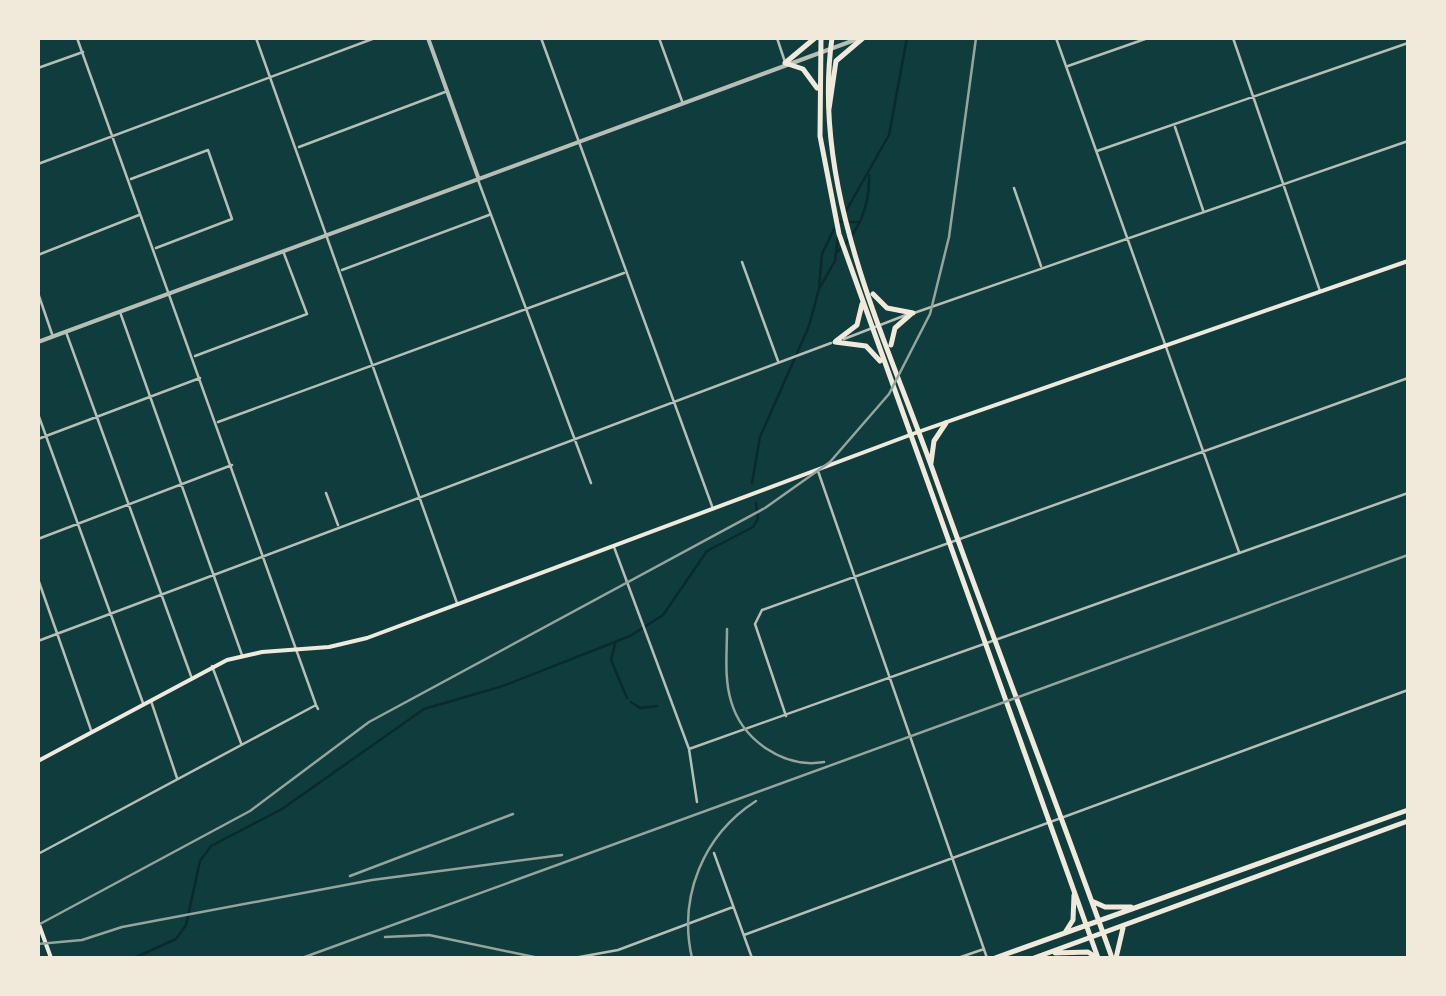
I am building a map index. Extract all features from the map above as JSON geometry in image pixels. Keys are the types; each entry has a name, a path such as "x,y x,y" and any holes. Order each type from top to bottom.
{"main road":[{"path":"786,63 818,38 818,90 830,201 852,275 1052,821 1098,958"},
{"path":"832,38 829,109 838,186 859,261 992,639 1114,958"},
{"path":"829,109 836,61 861,38"},
{"path":"786,63 803,69 818,90"},
{"path":"38,761 212,666 242,654 358,641 918,432 1408,261"},
{"path":"867,284 887,308 913,313"},
{"path":"836,342 857,325 862,301"},
{"path":"893,358 892,333 913,313"},
{"path":"836,342 866,346 885,369"},
{"path":"931,466 934,441 946,423"},
{"path":"995,958 1408,810"},
{"path":"1034,958 1408,821"},
{"path":"1058,936 1073,920 1072,882"},
{"path":"1092,900 1105,907 1134,907"},
{"path":"38,922 51,958"},
{"path":"1114,958 1117,939 1127,924"},
{"path":"1047,954 1081,951 1098,958"}],"street":[{"path":"38,854 317,707 77,38"},
{"path":"256,38 458,604"},
{"path":"38,164 375,38"},
{"path":"428,38 591,483"},
{"path":"541,38 713,508"},
{"path":"660,38 682,101"},
{"path":"776,38 786,63"},
{"path":"38,342 577,139 861,38"},
{"path":"1056,38 1239,553"},
{"path":"1066,66 1148,38"},
{"path":"1233,38 1320,292"},
{"path":"1096,152 1408,42"},
{"path":"38,68 83,52"},
{"path":"297,148 447,92"},
{"path":"1174,124 1203,211"},
{"path":"38,641 871,328 1408,141"},
{"path":"130,179 208,150 232,219 154,249"},
{"path":"1014,188 1042,268"},
{"path":"38,255 141,214"},
{"path":"340,270 491,214"},
{"path":"194,357 307,314 282,250"},
{"path":"742,262 778,363"},
{"path":"217,422 626,272"},
{"path":"38,293 53,336"},
{"path":"120,310 242,654"},
{"path":"66,331 192,678"},
{"path":"38,438 201,378"},
{"path":"786,716 757,632 756,616 771,606 1408,378"},
{"path":"38,414 143,705"},
{"path":"38,539 232,465"},
{"path":"818,470 987,958"},
{"path":"326,493 338,526"},
{"path":"689,749 1408,493"},
{"path":"613,546 689,749 697,802"},
{"path":"38,579 92,731"},
{"path":"212,666 242,744"},
{"path":"744,935 1408,690"},
{"path":"151,700 178,778"},
{"path":"714,853 752,958"},
{"path":"574,958 618,950 733,906"},
{"path":"958,958 984,949"}],"waterway":[{"path":"846,211 889,135 907,38"},
{"path":"837,252 862,217 869,175"},
{"path":"839,222 860,222"},
{"path":"819,287 822,254 834,229"},
{"path":"752,483 760,437 809,326 819,289 835,261 838,237"},
{"path":"134,958 176,939 186,925 200,861 211,846 282,809 424,709 503,686 630,636 663,615 707,551 753,527 758,519 756,503"},
{"path":"615,644 611,660 627,698"},
{"path":"631,702 640,708 657,706"}],"railway":[{"path":"38,925 250,811 369,722 765,508 830,462 889,394 930,314 949,237 976,38"},
{"path":"302,958 1408,555"},
{"path":"727,629 729,692 745,728 780,756 794,761 824,762"},
{"path":"692,958 689,913 699,869 722,831 756,801"},
{"path":"350,876 513,814"},
{"path":"38,944 82,940 122,927 372,880 562,855"},
{"path":"385,937 429,935 539,958"}]}
